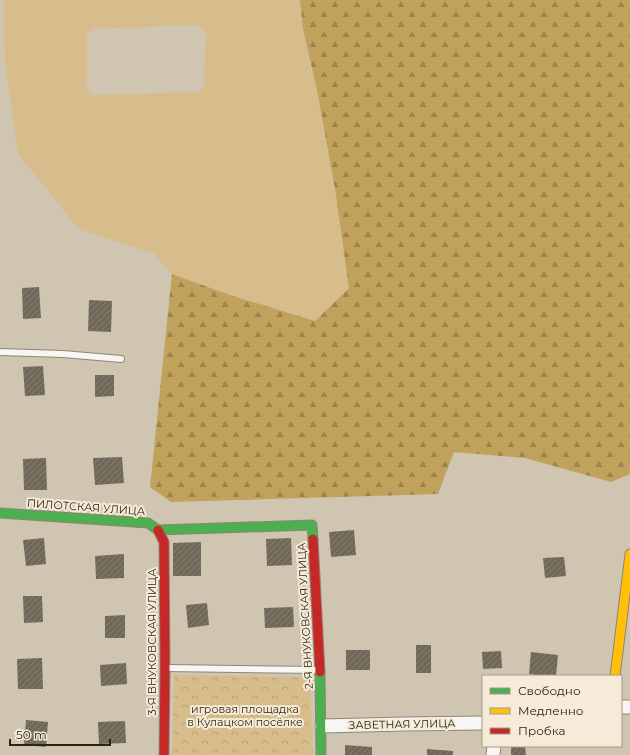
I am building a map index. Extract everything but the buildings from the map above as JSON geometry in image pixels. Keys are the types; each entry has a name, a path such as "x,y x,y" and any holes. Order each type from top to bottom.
{"street":[{"name":"ПИЛОТСКАЯ УЛИЦА","path":"0,514 148,523 158,530 312,525"},
{"name":"2-Я ВНУКОВСКАЯ УЛИЦА","path":"312,525 320,670 322,726 321,755"},
{"name":"3-Я ВНУКОВСКАЯ УЛИЦА","path":"158,530 164,542 164,755"},
{"path":"615,675 630,554"},
{"name":"ЗАВЕТНАЯ УЛИЦА","path":"322,726 482,723"}],"lane":[{"path":"0,352 63,354 121,359"},
{"path":"165,668 320,670"}],"green space":[{"path":"4,0 300,0 303,29 317,90 335,189 349,288 315,321 230,295 172,274 153,253 80,230 18,154 5,61","holes":["198,25 206,33 204,85 199,92 94,95 87,90 87,34 91,29"]},
{"path":"300,0 630,0 630,474 611,482 525,458 454,452 438,494 171,502 150,487 172,274 230,295 315,321 349,288 335,189 317,90 303,29"},
{"name":"игровая площадка в Кулацком посёлке","path":"174,675 310,677 313,755 172,755"}],"traffic: fast":[{"path":"0,513 148,523 158,530 312,525 313,539"},
{"path":"320,672 321,755"}],"traffic: slow":[{"path":"615,675 630,554"}],"traffic: jam":[{"path":"158,530 164,542 164,755"},
{"path":"313,539 320,672"}]}
